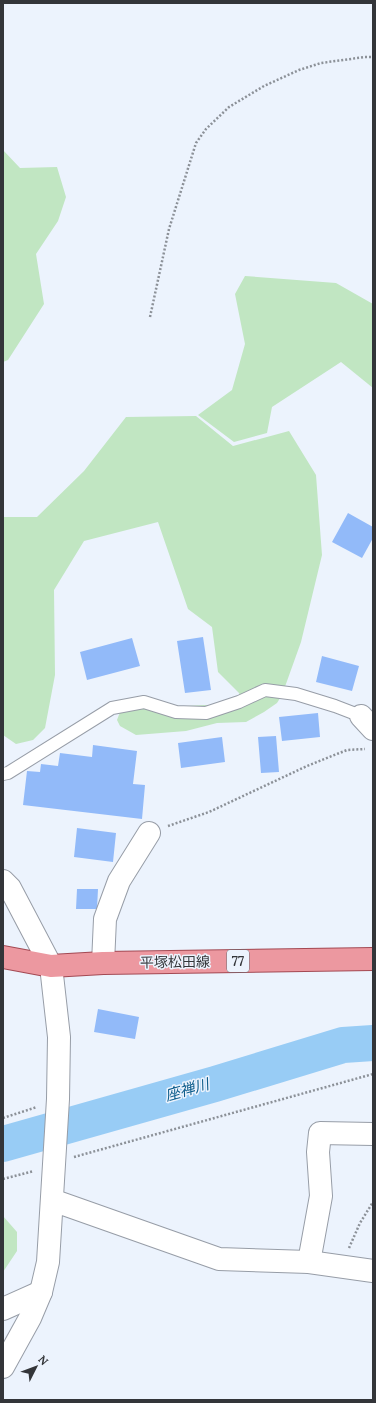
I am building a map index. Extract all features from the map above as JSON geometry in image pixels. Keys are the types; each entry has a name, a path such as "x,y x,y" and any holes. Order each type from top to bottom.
{"main road":[{"name":"平塚松田線","path":"3,957 51,966 103,963 373,959"}],"street":[{"path":"103,963 105,919 119,881 149,833"},
{"path":"3,880 10,888 51,966 59,1037 58,1102 48,1262 41,1292 30,1318 3,1367"},
{"path":"309,1262 321,1196 318,1152 320,1133 373,1134"},
{"path":"52,1200 219,1260 309,1262 373,1271"},
{"path":"3,1309 41,1292"}],"lane":[{"path":"3,774 112,708 144,702 176,712 206,713 239,702 266,690 296,694 335,706 367,731"}],"path":[{"path":"150,317 170,228 196,143 206,129 230,107 264,86 298,70 321,63 373,57"},
{"path":"149,833 209,812 307,766 347,750 367,731"},
{"path":"3,1179 34,1171 55,1159 373,1074"},
{"path":"3,1118 58,1102"},
{"path":"347,1268 348,1250 360,1223 373,1202"}],"green space":[{"path":"3,150 20,168 57,167 66,197 58,221 36,254 44,304 8,360 3,362"},
{"path":"245,276 336,283 373,304 373,388 341,362 272,407 267,433 234,442 198,415 232,390 245,344 235,294"},
{"path":"196,416 233,446 289,431 316,475 322,555 301,642 282,695 277,703 246,722 217,723 186,731 136,735 120,726 117,720 120,712 136,707 204,705 234,707 241,700 239,693 218,672 212,627 188,609 158,522 84,541 54,590 55,675 45,728 33,740 16,744 3,735 3,517 37,517 84,471 126,417"},
{"path":"3,1216 17,1232 17,1251 3,1272"}],"building":[{"path":"348,513 373,527 373,538 362,558 332,542"},
{"path":"203,637 211,690 185,693 177,641"},
{"path":"132,638 140,666 87,680 80,652"},
{"path":"322,656 359,666 352,691 316,682"},
{"path":"318,713 320,737 282,741 279,717"},
{"path":"276,736 279,772 261,773 258,737"},
{"path":"222,737 225,762 181,768 178,743"},
{"path":"93,745 137,751 133,784 145,785 142,819 23,805 27,771 40,772 41,764 58,766 60,753 92,757"},
{"path":"77,828 116,833 113,862 74,857"},
{"path":"77,889 98,889 97,909 76,909"},
{"path":"98,1009 139,1017 135,1039 94,1032"}],"waterway":[{"name":"座禅川","path":"3,1144 215,1084 343,1045 373,1043"}]}
